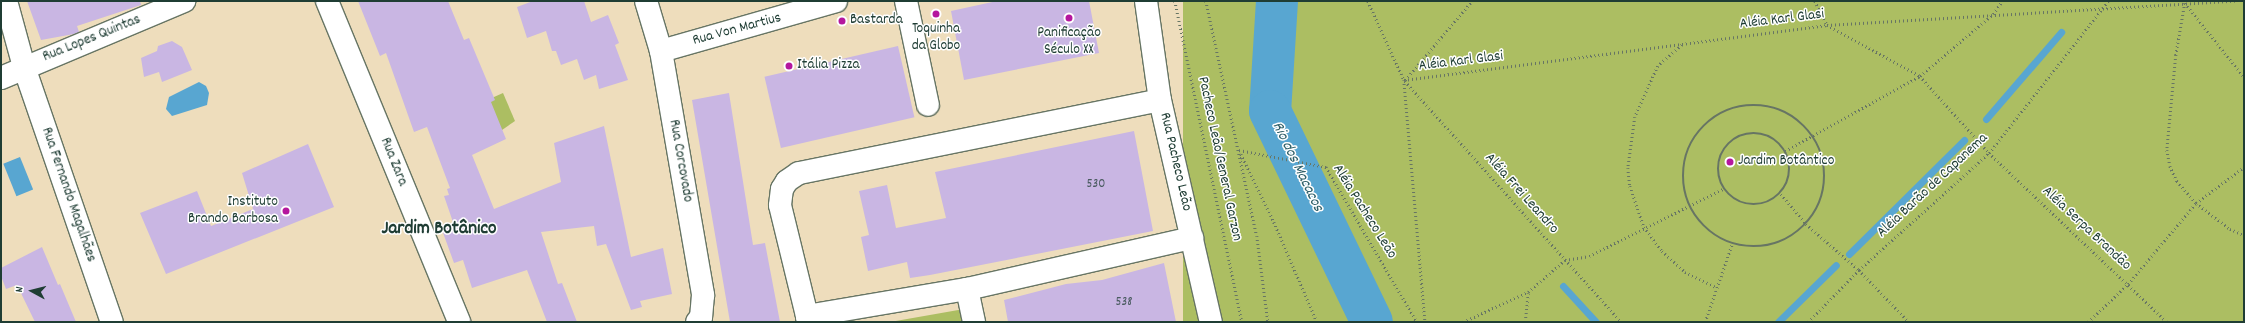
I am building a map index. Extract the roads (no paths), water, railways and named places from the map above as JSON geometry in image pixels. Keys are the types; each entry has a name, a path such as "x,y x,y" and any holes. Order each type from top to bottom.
{"street":[{"name":"Rua Fernando Magalhães","path":"6,1 24,67 112,322"},
{"name":"Rua Lopes Quintas","path":"1,78 24,67 184,1"},
{"name":"Rua Zara","path":"327,1 459,322"},
{"name":"Rua Corcovado","path":"646,1 661,51 703,295 701,316 697,322"},
{"name":"Rua Von Martius","path":"661,51 810,5 836,1"},
{"path":"906,1 928,105"},
{"name":"Rua Pacheco Leão","path":"1146,1 1160,100 1212,322"},
{"path":"1160,100 799,173 787,181 782,190 780,205 807,319 967,289 1192,238"},
{"path":"967,289 974,322"}],"water":[{"path":"199,82 206,86 209,93 207,105 172,116 166,109 169,97"},
{"path":"20,157 33,189 16,196 3,164"}],"waterway":[{"name":"Rio dos Macacos","path":"1277,1 1270,111 1372,322"},
{"path":"1986,119 2061,32"},
{"path":"1849,254 1964,140"},
{"path":"1778,322 1836,265"},
{"path":"1563,286 1596,322"}],"place":[{"name":"Toquinha da Globo","path":"936,14"},
{"name":"Panificação Século XX","path":"1069,18"},
{"name":"Bastarda","path":"842,21"},
{"name":"Itália Pizza","path":"789,66"},
{"name":"Jardim Botântico","path":"1730,162"},
{"name":"Instituto Brando Barbosa","path":"286,211"}],"district":[{"name":"Jardim Botânico","path":"439,230"}]}
